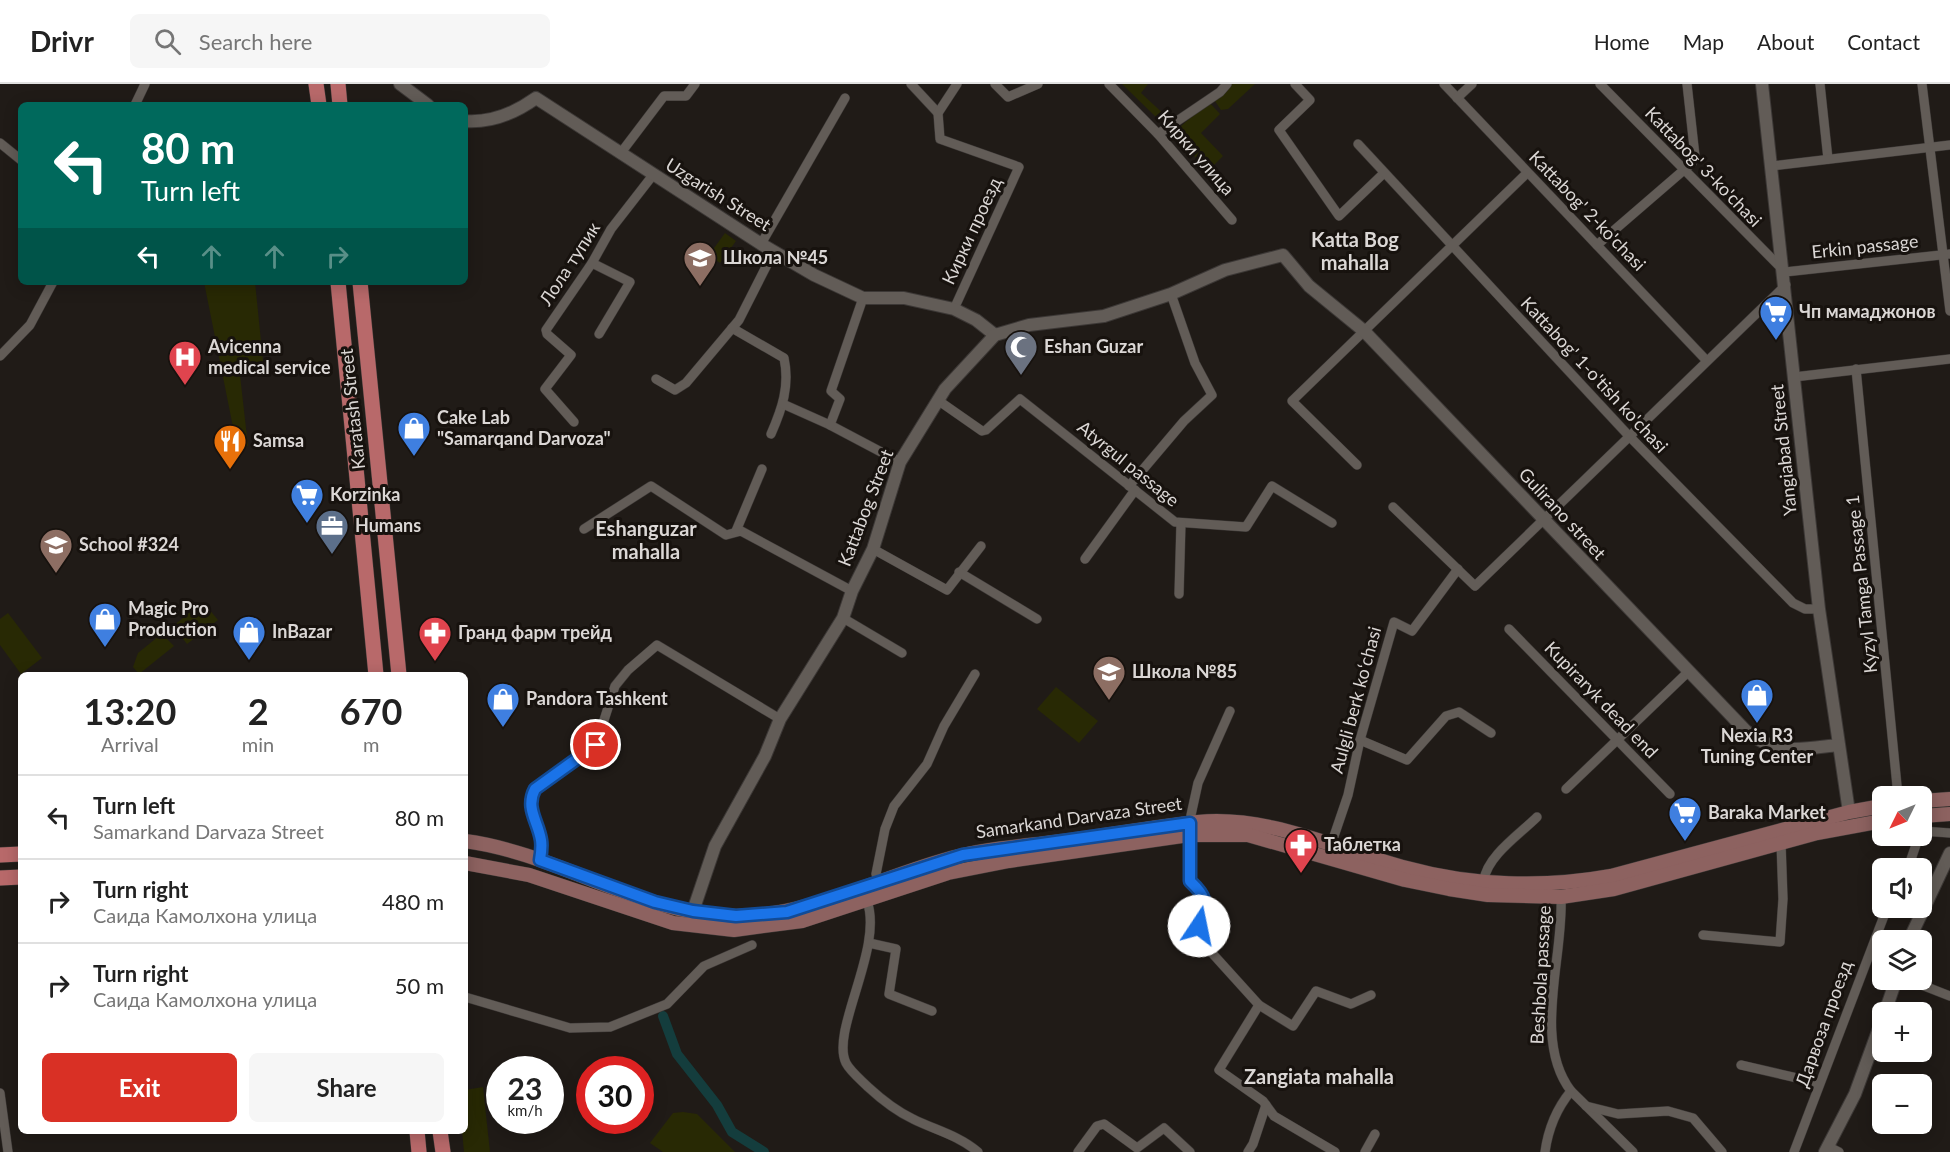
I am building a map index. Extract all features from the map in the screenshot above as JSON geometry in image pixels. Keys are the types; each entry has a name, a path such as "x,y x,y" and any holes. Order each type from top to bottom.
{"main road":[{"path":"316,84 319,102"},
{"path":"338,84 340,102"},
{"name":"Karatash Street","path":"338,285 377,671"},
{"name":"Karatash Street","path":"360,285 399,672"},
{"path":"1932,800 1950,799"},
{"name":"Samarkand Darvaza Street","path":"468,842 503,848 655,902 693,911 736,916 787,912 946,859 1008,854 1250,823 1332,844 1408,869 1484,880 1572,883 1611,876 1872,808"},
{"path":"1932,815 1950,814"},
{"name":"Samarkand Darvaza Street","path":"1190,829 1248,836 1449,890 1488,895 1561,897 1614,889 1780,843 1872,823"},
{"path":"0,855 18,854"},
{"name":"Samarkand Darvaza Street","path":"468,863 491,866 559,884 650,917 686,926 722,930 793,924 1008,854"},
{"path":"468,870 491,866"},
{"path":"559,884 566,884 570,880 570,873 565,869"},
{"path":"0,878 18,878"},
{"path":"417,1134 419,1152"},
{"path":"440,1134 443,1152"}],"street":[{"path":"136,102 145,84"},
{"path":"400,84 424,102"},
{"path":"620,154 664,96 686,96 694,84"},
{"path":"911,84 938,113 957,84"},
{"path":"995,84 1008,97 1038,84"},
{"name":"Кирки улица","path":"1109,84 1158,134 1232,220"},
{"path":"1158,134 1221,92 1227,84"},
{"path":"1295,84 1310,100 1279,129 1339,216 1384,173"},
{"name":"Kattabog' 2-ko'chasi","path":"1444,84 1706,360"},
{"path":"1457,98 1472,84"},
{"name":"Kattabog' 3-ko'chasi","path":"1600,84 1785,278"},
{"path":"1597,245 1683,171 1695,156 1687,84"},
{"name":"Yangiabad Street","path":"1762,84 1820,609 1849,812"},
{"path":"1820,84 1828,159"},
{"path":"1922,84 1929,147 1947,254 1950,311"},
{"name":"Uzgarish Street","path":"468,121 503,116 536,98 760,244 814,275 863,298 904,298 954,309 976,320 995,335"},
{"path":"760,244 845,98"},
{"name":"Кирки проезд","path":"938,113 939,139 1019,167 954,309"},
{"path":"0,143 18,158"},
{"name":"Kattabog' 1-o'tish ko'chasi","path":"1358,144 1629,436 1792,603 1805,609 1820,609"},
{"path":"1772,166 1950,145"},
{"path":"1357,465 1292,401 1527,173"},
{"name":"Лола тупик","path":"574,422 544,389 571,355 546,332 592,263 611,229 653,175"},
{"path":"656,379 671,389 679,389 732,328 774,251"},
{"name":"Erkin passage","path":"1785,278 1947,254"},
{"name":"Gulirano street","path":"1171,294 1224,270 1282,255 1309,286 1364,331 1746,731 1765,744 1784,749 1838,745"},
{"path":"592,263 630,282 599,334"},
{"path":"1393,507 1475,586 1544,521 1785,278"},
{"path":"0,356 30,325 51,285"},
{"path":"995,335 1029,325 1104,316 1171,294 1195,363 1212,395 1184,421 1132,488 1085,559"},
{"path":"830,425 840,399 831,391 863,298"},
{"path":"732,328 784,358 786,388 783,404 771,434"},
{"name":"Kattabog Street","path":"693,911 715,846 765,756 780,719 843,618 852,591 873,549 900,462 945,389 995,335"},
{"path":"1794,377 1950,359"},
{"name":"Kyzyl Tamga Passage 1","path":"1856,369 1897,786"},
{"name":"Atyrgul passage","path":"939,401 982,431 986,430 1020,399 1174,522 1246,527 1272,486 1332,523"},
{"path":"783,404 830,425 900,462"},
{"path":"584,529 651,486 726,535 736,531 762,469"},
{"path":"1179,594 1181,523"},
{"path":"736,531 852,591"},
{"path":"873,549 947,590 981,546"},
{"name":"Aulgli berk koʻchasi","path":"1332,844 1348,795 1360,740 1394,622 1412,631 1458,569"},
{"path":"959,572 1037,619"},
{"path":"843,618 902,653"},
{"name":"Kupiraryk dead end","path":"1509,629 1670,794"},
{"path":"540,860 541,841 530,806 535,789 596,745 615,686 628,670 657,645 780,719"},
{"path":"1566,789 1688,672"},
{"path":"880,882 876,874 889,817 902,792 927,764 944,726 975,674"},
{"path":"1230,711 1198,783 1190,829 1190,881 1204,898 1206,908 1199,926 1202,942 1259,1005 1293,1026 1316,991 1351,1004 1371,995"},
{"path":"1360,740 1407,760 1446,716 1453,712 1459,712 1491,733"},
{"path":"1484,880 1485,873 1495,858 1537,817"},
{"path":"1932,832 1950,833"},
{"path":"1703,935 1780,942 1783,897 1780,843"},
{"path":"1914,930 1950,853"},
{"name":"Beshbola passage","path":"1561,897 1551,1046 1561,1077 1571,1091 1633,1152"},
{"path":"867,901 870,909 869,943 843,1040 846,1063 888,1104 910,1118 962,1139 978,1152"},
{"name":"Дарвоза проезд","path":"1794,1152 1883,918"},
{"path":"869,943 896,949 889,994 932,1011"},
{"path":"468,998 570,1028 598,1029 637,1018 667,1004 704,966 735,950 752,945"},
{"path":"1932,989 1950,996"},
{"path":"1259,1005 1219,1070 1266,1105 1274,1116 1335,1152"},
{"path":"1830,1150 1855,1094 1872,1047"},
{"path":"1741,1065 1819,1083"},
{"path":"1545,1152 1547,1136 1563,1101 1571,1091"},
{"path":"0,1093 8,1152"},
{"path":"1248,1152 1253,1144 1266,1105"},
{"path":"1586,1106 1618,1114 1668,1111 1693,1118 1722,1152"},
{"path":"1078,1152 1097,1126 1104,1124 1137,1148 1164,1128 1190,1152"},
{"path":"1365,1152 1376,1134"}],"shaded area":[{"path":"1122,84 1148,84 1141,93 1168,118 1157,118"},
{"path":"1232,84 1255,84 1228,109 1221,110 1215,101"},
{"path":"1209,102 1220,114 1201,133 1223,156 1208,171 1173,133"},
{"path":"725,233 736,241 720,263 709,255"},
{"path":"205,285 255,285 264,371 240,375 248,446 237,447"},
{"path":"203,602 218,620 187,644 173,626"},
{"path":"8,613 42,658 24,672 20,672 0,645 0,619"},
{"path":"159,636 165,637 174,646 142,672 137,672 133,667 138,653"},
{"path":"1056,687 1098,721 1079,743 1037,709"},
{"path":"483,1087 486,1134 488,1134 490,1152 464,1152 462,1134 468,1134 468,1090"},
{"path":"673,1113 697,1114 735,1152 663,1152 650,1143"}],"waterway":[{"path":"663,1016 677,1054 717,1105 732,1132 764,1152"}],"place":[{"name":"Школа №45","path":"700,287"},
{"name":"Чп мамаджонов","path":"1776,341"},
{"name":"Eshan Guzar","path":"1021,376"},
{"name":"Avicenna medical service","path":"185,386"},
{"name":"Cake Lab \"Samarqand Darvoza\"","path":"414,457"},
{"name":"Samsa","path":"230,470"},
{"name":"Korzinka","path":"307,524"},
{"name":"Humans","path":"332,555"},
{"name":"School #324","path":"56,574"},
{"name":"Magic Pro Production","path":"105,648"},
{"name":"InBazar","path":"249,661"},
{"name":"Гранд фарм трейд","path":"435,662"},
{"name":"Школа №85","path":"1109,701"},
{"name":"Nexia R3 Tuning Center","path":"1757,724"},
{"name":"Pandora Tashkent","path":"503,728"},
{"name":"Baraka Market","path":"1685,842"},
{"name":"Таблетка","path":"1301,874"}],"district":[{"name":"Katta Bog mahalla","path":"1355,252"},
{"name":"Eshanguzar mahalla","path":"646,540"},
{"name":"Zangiata mahalla","path":"1319,1077"}],"route":[{"path":"596,745 535,789 532,795 530,806 541,841 540,860 655,902 720,915 787,912 963,855 1190,823 1188,844 1190,881 1204,898 1206,908 1199,926"}]}
